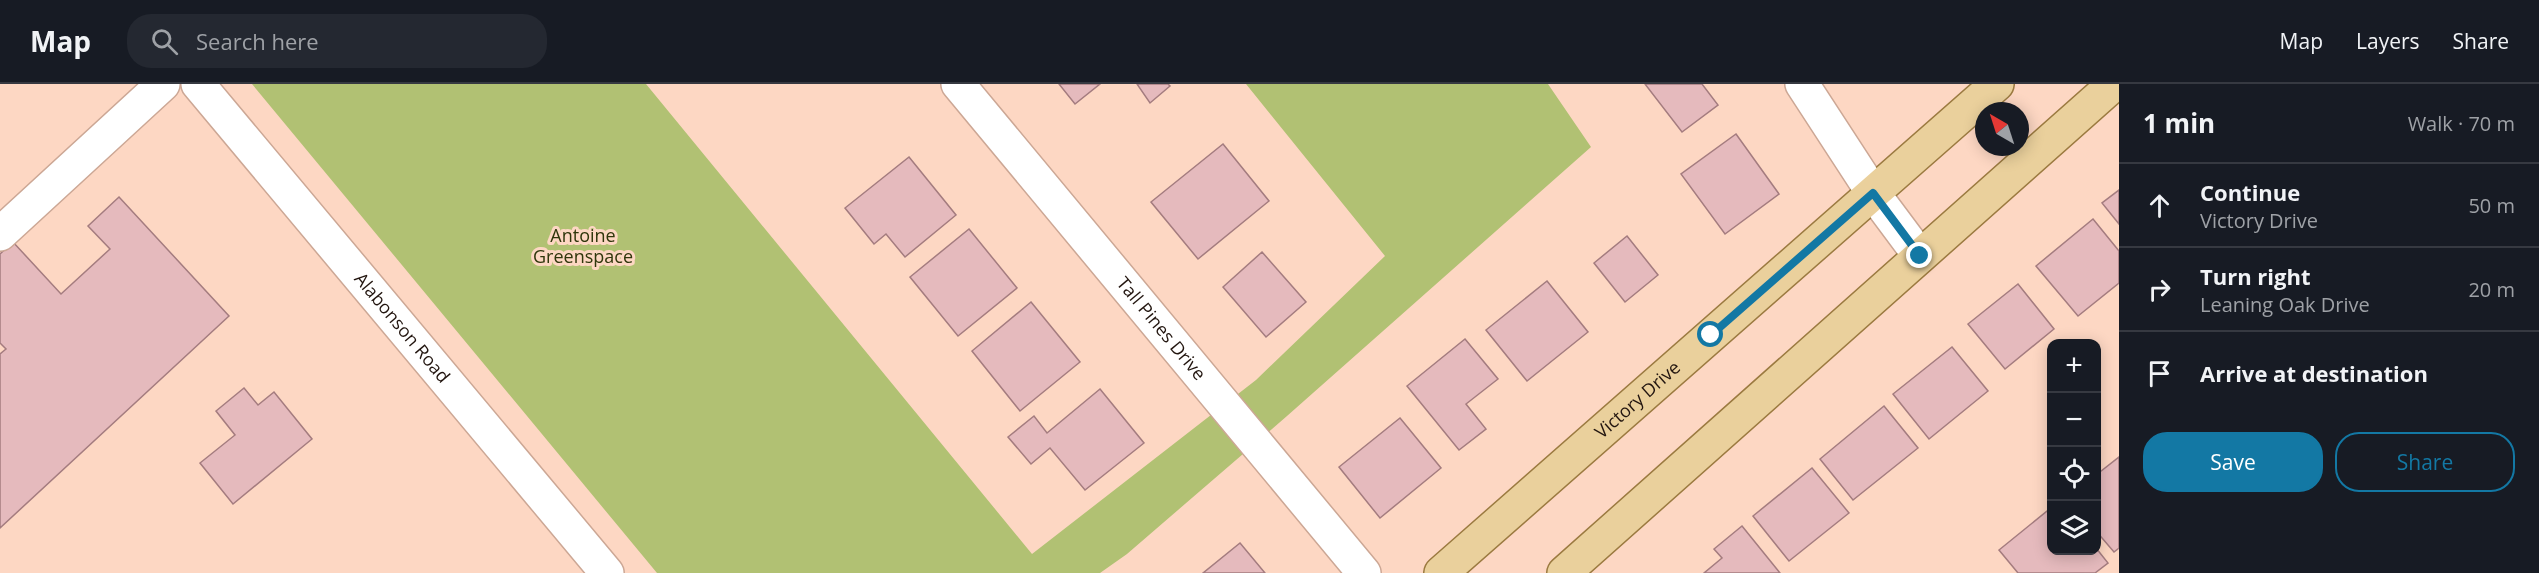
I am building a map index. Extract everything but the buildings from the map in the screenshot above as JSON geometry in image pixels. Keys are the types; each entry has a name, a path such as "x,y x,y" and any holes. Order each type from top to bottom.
{"main road":[{"name":"Victory Drive","path":"1441,573 1997,84"},
{"path":"1564,573 2114,84"}],"street":[{"path":"0,234 163,84"},
{"name":"Alabonson Road","path":"198,84 607,573"},
{"name":"Tall Pines Drive","path":"958,84 1364,573"},
{"path":"1802,84 1873,193 1920,256"}],"green space":[{"name":"Antoine Greenspace","path":"252,84 646,84 1032,554 1256,380 1385,256 1246,84 1548,84 1591,147 1287,416 1127,554 1100,573 657,573"}],"route":[{"path":"1711,335 1873,193 1920,256"}]}
